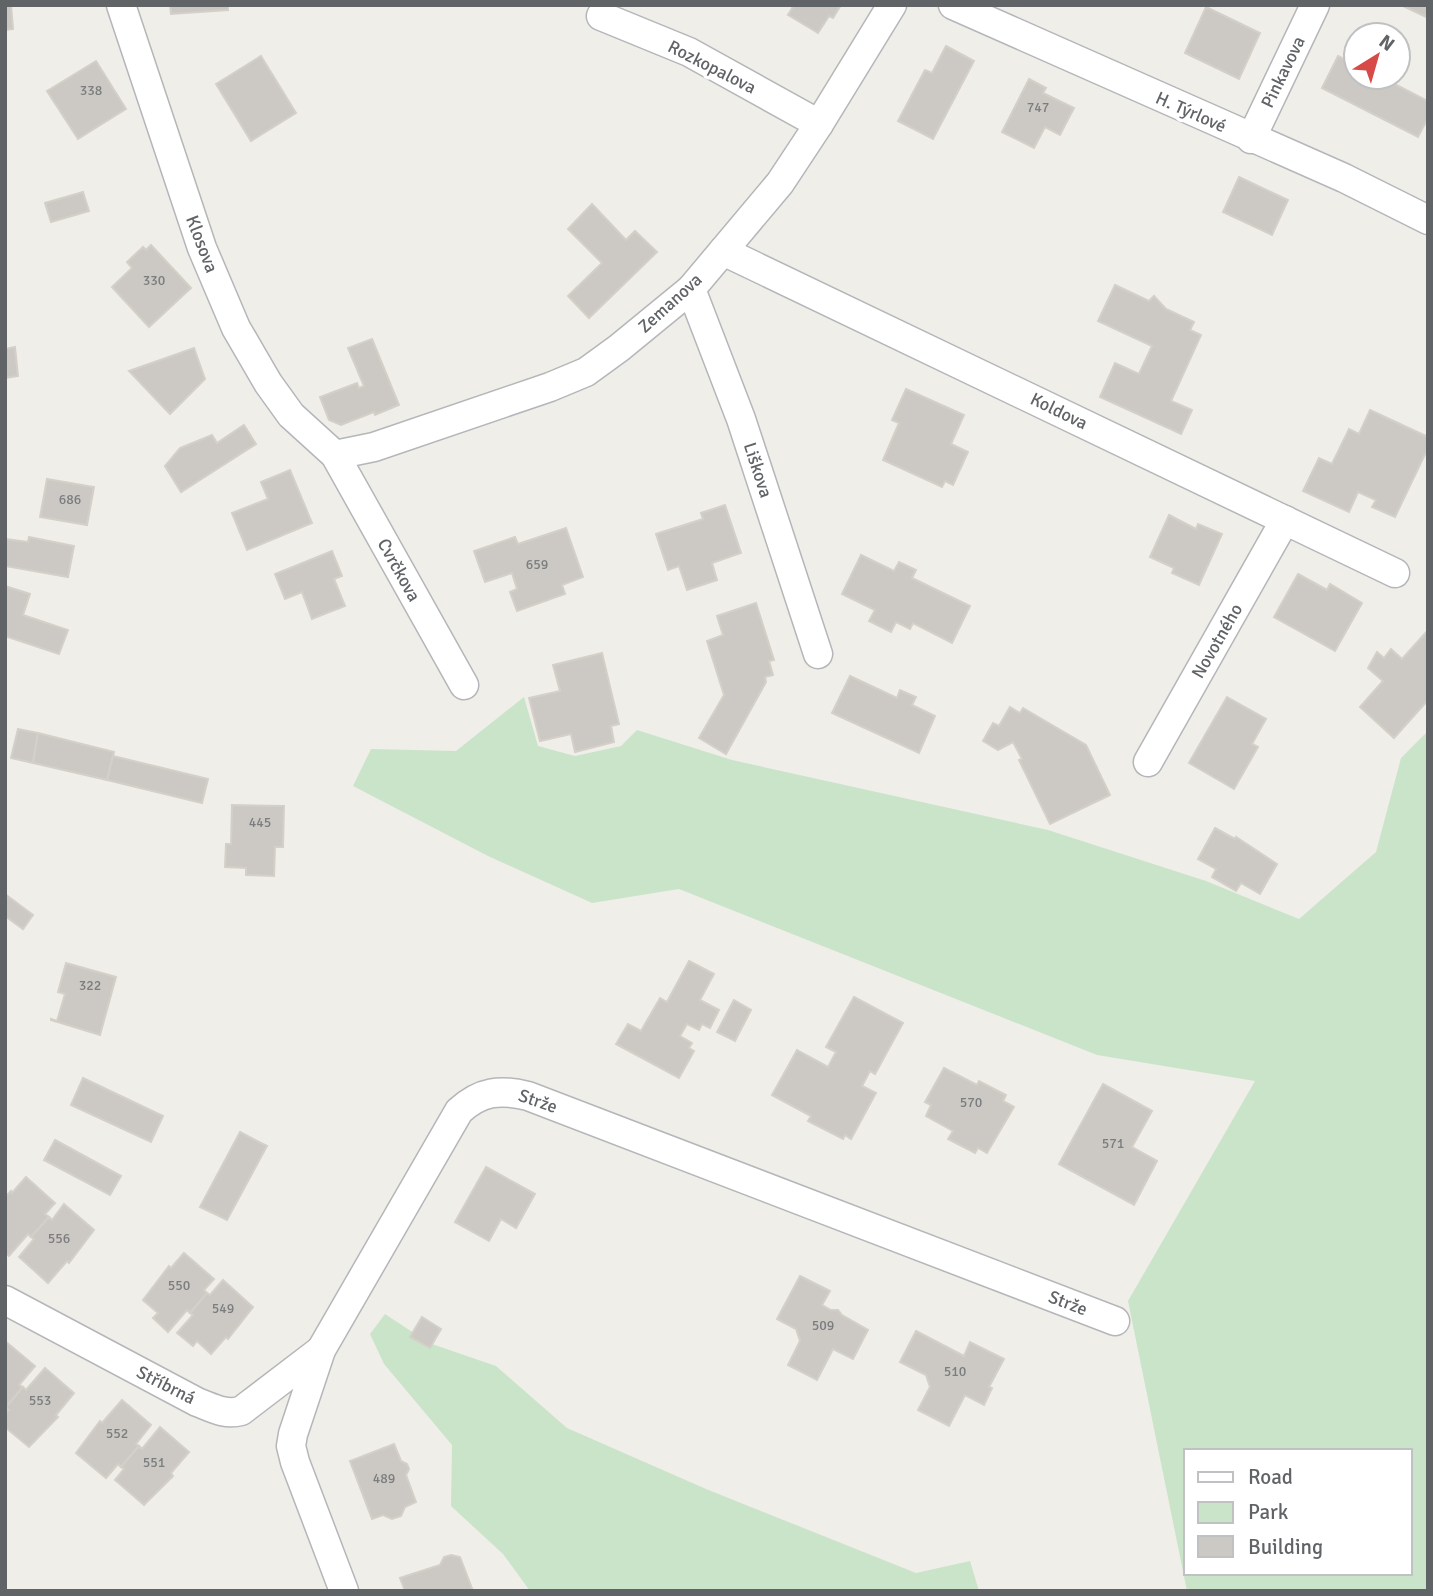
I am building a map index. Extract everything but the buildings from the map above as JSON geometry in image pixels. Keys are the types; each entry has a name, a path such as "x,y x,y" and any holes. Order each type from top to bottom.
{"street":[{"name":"Klosova","path":"121,5 202,248 236,328 268,383 291,415 335,454"},
{"name":"Zemanova","path":"335,454 374,447 550,387 586,372 619,348 691,289 780,183 892,5"},
{"name":"H. Týrlové","path":"953,5 1344,178 1428,220"},
{"name":"Pinkavova","path":"1251,139 1315,5"},
{"name":"Rozkopalova","path":"601,16 689,52 819,124"},
{"name":"Koldova","path":"723,251 1395,573"},
{"name":"Liškova","path":"691,289 741,419 818,654"},
{"name":"Cvrčkova","path":"335,454 464,685"},
{"name":"Novotného","path":"1148,762 1286,520"},
{"name":"Strže","path":"344,1591 291,1446 299,1410 321,1350 459,1111 473,1098 507,1090 528,1096 1115,1321"},
{"name":"Stříbrná","path":"5,1300 197,1402 221,1412 241,1410 321,1350"}],"green space":[{"path":"524,697 538,746 575,756 621,746 637,730 732,760 1048,830 1206,881 1299,919 1376,852 1401,758 1428,731 1428,1591 1187,1591 1128,1301 1255,1081 1097,1055 679,889 592,903 488,856 353,786 371,749 456,751"},
{"path":"385,1314 429,1343 496,1366 567,1428 706,1489 916,1573 970,1561 979,1591 530,1591 503,1554 451,1506 452,1445 384,1364 370,1334"}]}
